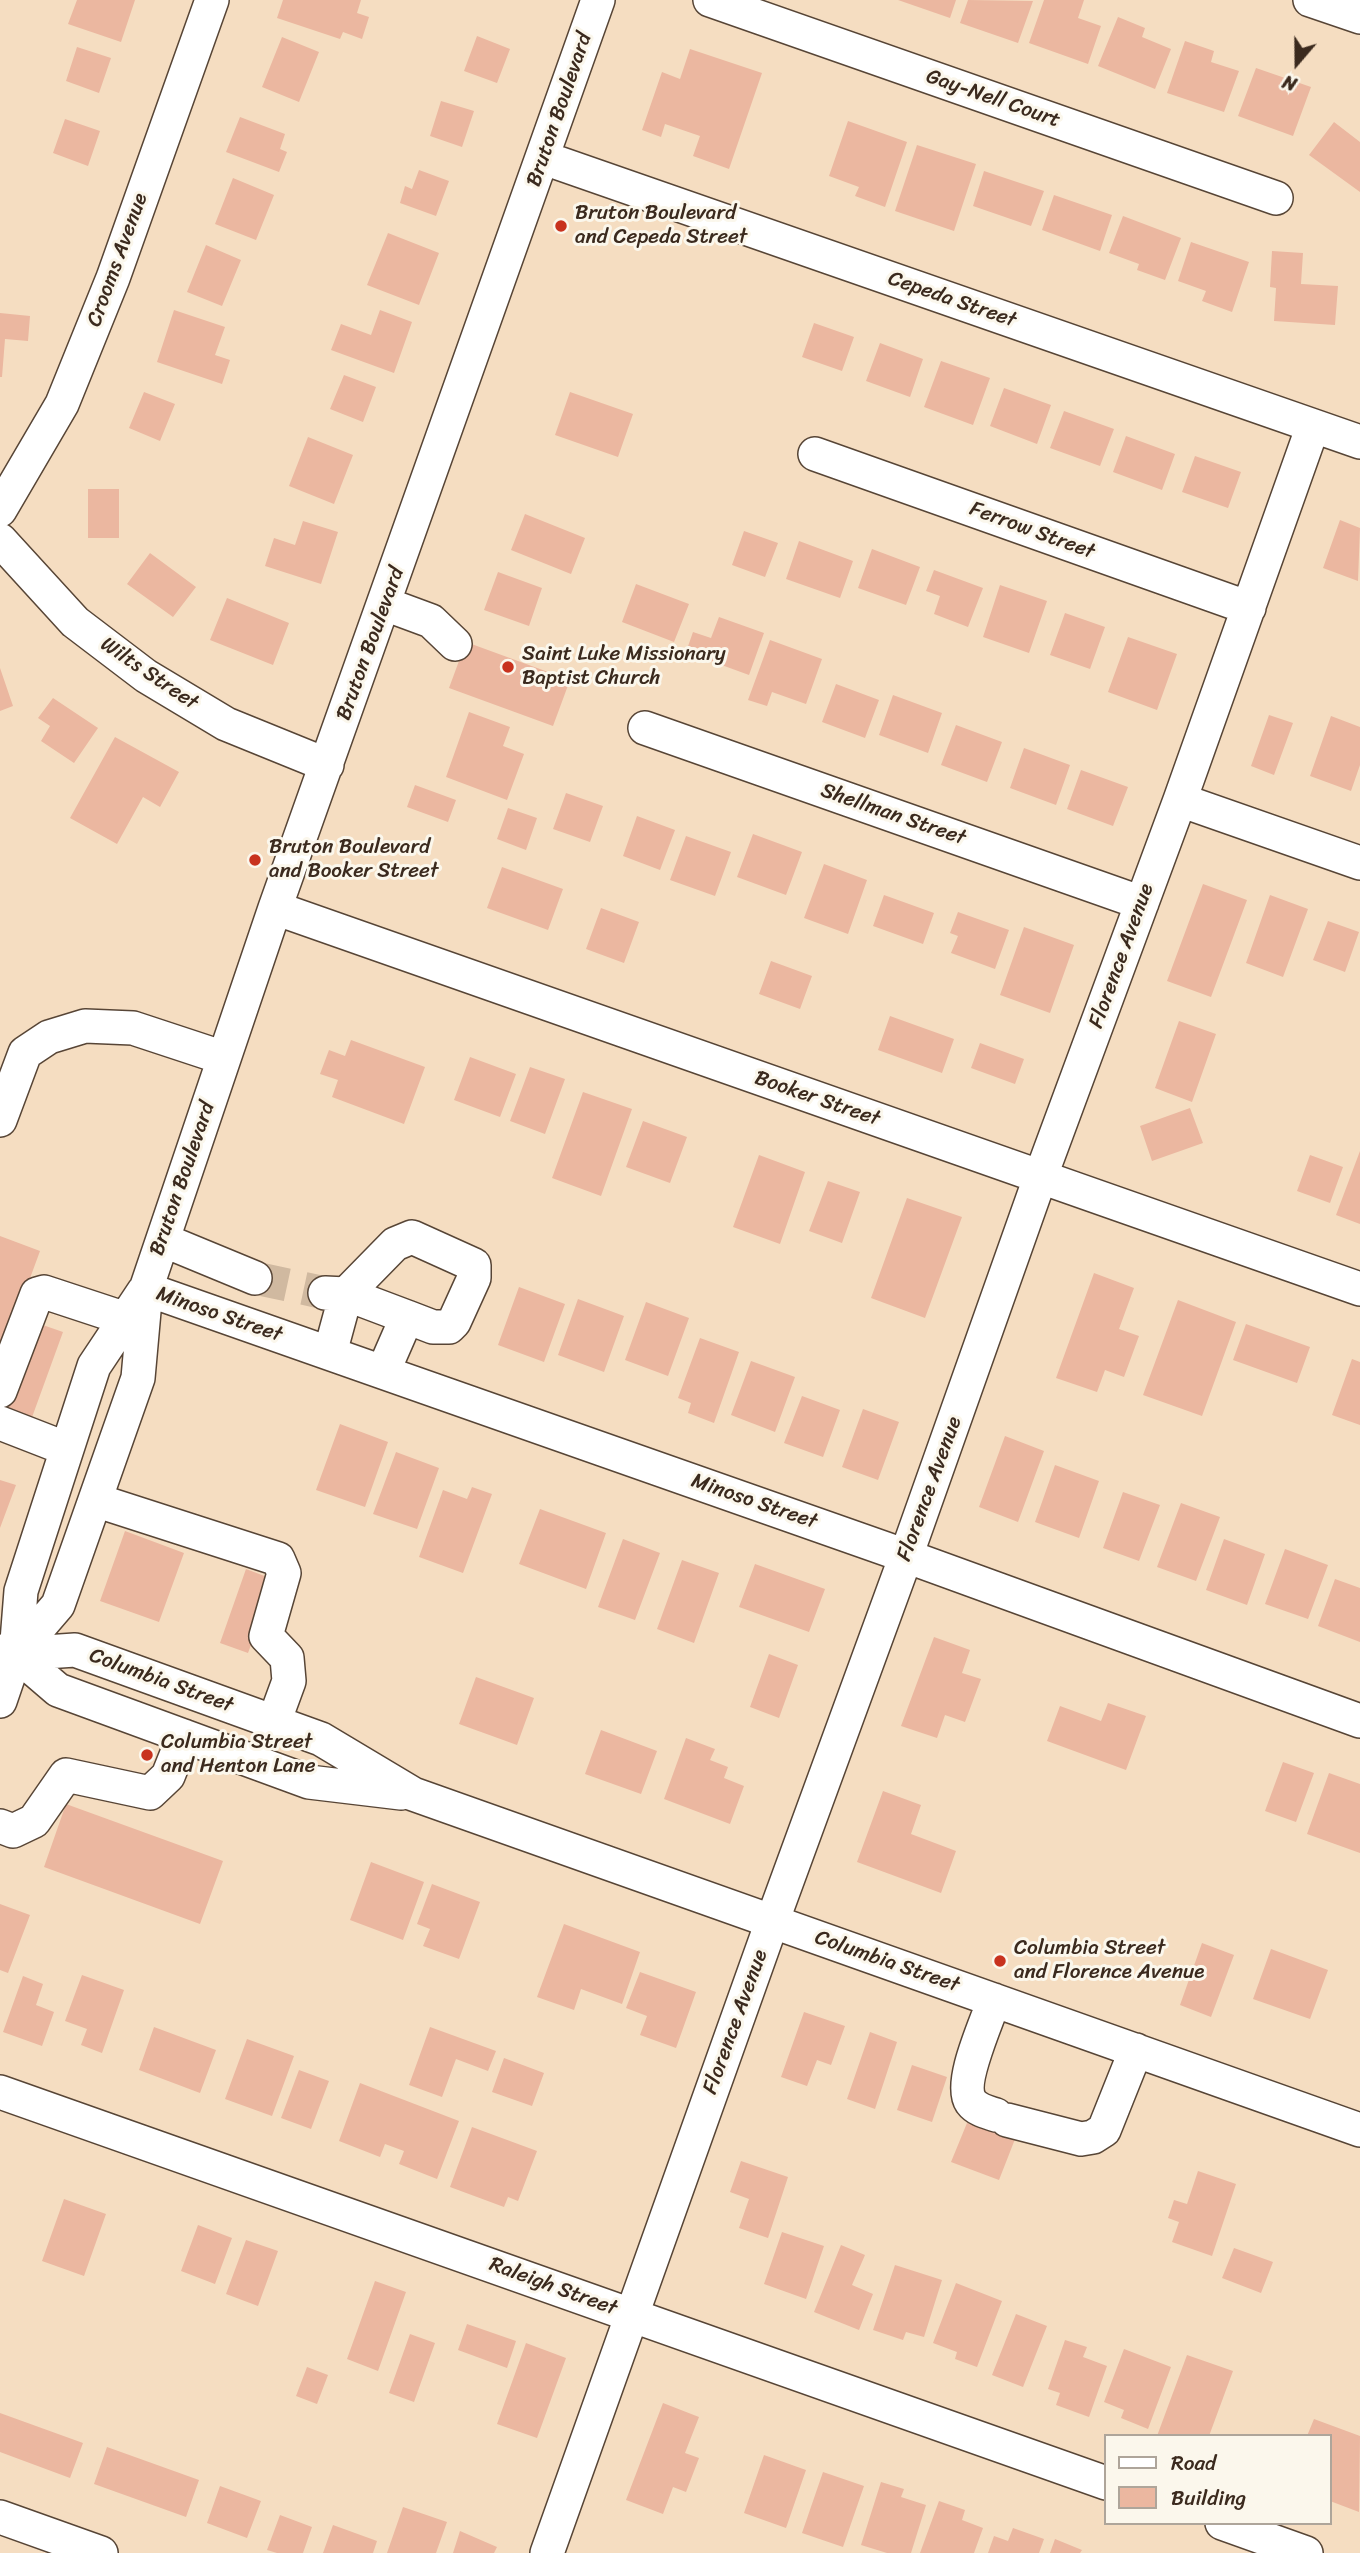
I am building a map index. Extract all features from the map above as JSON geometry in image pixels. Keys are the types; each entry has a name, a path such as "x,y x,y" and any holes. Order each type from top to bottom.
{"street":[{"name":"Crooms Avenue","path":"0,510 62,404 113,278 212,0"},
{"name":"Bruton Boulevard","path":"8,1651 58,1605 138,1378 146,1289 275,908 598,0"},
{"name":"Gay-Nell Court","path":"710,0 1276,198"},
{"path":"1310,0 1360,18"},
{"name":"Cepeda Street","path":"544,158 1360,442"},
{"name":"Florence Avenue","path":"547,2553 772,1922 1040,1178 1180,800 1313,426"},
{"name":"Ferrow Street","path":"815,454 1249,608"},
{"name":"Wilts Street","path":"0,540 75,622 146,676 226,724 327,765"},
{"path":"385,604 431,621 455,643"},
{"name":"Shellman Street","path":"645,728 1142,903"},
{"path":"1180,800 1360,863"},
{"name":"Booker Street","path":"275,908 1360,1289"},
{"path":"0,1120 25,1053 49,1037 85,1026 133,1028 224,1058"},
{"path":"330,1353 336,1293 395,1244 412,1237 474,1265 474,1278 454,1322 449,1327 433,1327 336,1293"},
{"path":"163,1240 255,1278"},
{"name":"Bruton Boulevard","path":"8,1651 21,1591 94,1366 146,1289"},
{"name":"Minoso Street","path":"146,1289 906,1556 1360,1721"},
{"path":"0,1391 37,1294 44,1292 126,1319"},
{"path":"383,1372 407,1317"},
{"path":"0,1423 67,1449"},
{"path":"95,1500 278,1559 284,1573 266,1636 288,1658 289,1681 274,1722"},
{"name":"Columbia Street","path":"8,1651 75,1650 321,1739 414,1794 1360,2130"},
{"path":"0,1701 8,1651"},
{"name":"Columbia Street","path":"8,1651 58,1690 309,1782 414,1794"},
{"path":"0,1826 13,1830 34,1821 66,1775 150,1793 168,1776 184,1736"},
{"path":"994,2000 967,2085 971,2102 1001,2118 1081,2139 1093,2137 1104,2130 1136,2050"},
{"name":"Raleigh Street","path":"0,2092 1104,2482"},
{"path":"0,2517 52,2545 101,2553"},
{"path":"1228,2525 1306,2553"}],"building":[{"path":"77,0 135,0 121,42 68,24"},
{"path":"283,0 361,0 357,13 369,17 362,39 343,32 340,39 277,18"},
{"path":"898,0 956,0 950,18"},
{"path":"968,0 1033,1 1018,43 960,23"},
{"path":"1044,0 1084,0 1078,18 1101,26 1088,64 1029,43"},
{"path":"1118,17 1145,28 1142,37 1171,49 1155,89 1098,66"},
{"path":"477,36 510,49 497,83 464,71"},
{"path":"282,37 319,52 299,102 262,87"},
{"path":"1185,41 1214,51 1211,62 1239,71 1224,112 1167,93"},
{"path":"77,47 111,58 99,93 66,81"},
{"path":"690,49 762,73 729,169 693,156 700,136 665,124 661,137 642,130 662,72 680,79"},
{"path":"1256,68 1311,87 1293,136 1238,116"},
{"path":"441,101 474,111 462,147 430,136"},
{"path":"240,117 285,134 280,149 287,152 279,172 226,152"},
{"path":"65,119 100,131 88,166 53,153"},
{"path":"848,121 907,142 885,207 855,196 859,187 829,176"},
{"path":"1334,122 1360,142 1360,192 1309,155"},
{"path":"917,145 976,164 954,231 895,211"},
{"path":"419,170 449,181 436,216 400,203 405,186 412,189"},
{"path":"984,171 1044,191 1031,226 973,206"},
{"path":"233,178 274,195 256,240 215,224"},
{"path":"1054,195 1112,215 1100,251 1042,230"},
{"path":"1123,216 1181,238 1165,280 1137,270 1139,264 1109,253"},
{"path":"388,233 439,253 419,305 367,285"},
{"path":"1191,242 1249,262 1232,312 1202,301 1206,291 1178,281"},
{"path":"206,245 241,260 222,306 187,292"},
{"path":"1272,251 1303,253 1301,284 1338,286 1335,325 1274,321 1276,288 1270,287"},
{"path":"174,310 225,327 215,355 230,360 222,384 157,362"},
{"path":"380,310 412,322 394,373 331,350 341,324 371,335"},
{"path":"0,313 30,316 28,341 5,339 2,377 0,377"},
{"path":"814,323 854,337 842,371 802,357"},
{"path":"880,343 923,359 910,397 866,381"},
{"path":"941,361 990,378 973,425 924,407"},
{"path":"344,375 376,387 363,422 330,409"},
{"path":"1004,388 1051,405 1037,444 990,426"},
{"path":"144,392 175,404 160,441 129,428"},
{"path":"570,392 633,414 618,457 555,435"},
{"path":"1064,411 1114,429 1100,466 1050,448"},
{"path":"1126,436 1175,454 1162,490 1113,472"},
{"path":"308,437 353,455 334,504 289,486"},
{"path":"1195,456 1241,472 1228,508 1182,492"},
{"path":"88,489 119,489 119,538 88,538"},
{"path":"525,514 585,538 571,574 511,550"},
{"path":"1340,520 1360,528 1358,581 1323,568"},
{"path":"303,521 338,532 321,584 265,566 274,538 295,545"},
{"path":"744,531 778,543 765,577 732,565"},
{"path":"799,541 853,561 840,598 786,579"},
{"path":"872,549 920,567 906,605 858,588"},
{"path":"150,553 196,587 173,617 127,584"},
{"path":"934,570 983,588 968,627 934,614 940,596 926,591"},
{"path":"498,572 542,588 529,626 484,610"},
{"path":"636,584 689,604 674,642 622,622"},
{"path":"1000,585 1047,601 1029,653 983,637"},
{"path":"227,598 289,623 273,665 210,640"},
{"path":"1065,613 1105,627 1090,669 1050,655"},
{"path":"719,617 764,633 749,675 686,652 693,632 711,638"},
{"path":"1128,637 1177,654 1157,710 1108,692"},
{"path":"770,640 822,659 806,704 772,692 767,706 748,700"},
{"path":"466,642 570,680 553,726 449,688"},
{"path":"0,668 13,706 0,711"},
{"path":"836,684 879,700 865,738 822,722"},
{"path":"893,695 942,713 928,753 879,735"},
{"path":"53,698 98,728 74,763 41,741 50,726 38,718"},
{"path":"469,712 510,727 503,746 524,754 507,800 446,777"},
{"path":"1269,715 1293,723 1274,775 1251,766"},
{"path":"1331,716 1360,727 1360,765 1351,791 1310,776"},
{"path":"956,725 1002,742 987,782 941,765"},
{"path":"115,737 179,772 160,807 143,797 117,844 70,818"},
{"path":"1024,748 1070,765 1056,805 1010,788"},
{"path":"1081,770 1128,787 1113,826 1067,809"},
{"path":"415,785 456,800 448,822 407,807"},
{"path":"566,793 603,806 590,842 553,829"},
{"path":"508,808 537,818 526,850 497,839"},
{"path":"637,816 675,830 660,870 623,856"},
{"path":"753,834 802,852 786,895 737,877"},
{"path":"686,836 731,852 715,896 670,880"},
{"path":"824,864 867,880 848,934 804,918"},
{"path":"502,867 563,889 548,930 487,908"},
{"path":"1203,884 1247,900 1211,997 1167,981"},
{"path":"884,895 934,913 923,944 873,926"},
{"path":"1270,895 1308,909 1283,977 1246,963"},
{"path":"601,908 639,922 624,963 586,949"},
{"path":"958,912 1009,930 995,969 951,953 958,936 950,933"},
{"path":"1328,921 1359,932 1345,972 1313,960"},
{"path":"1024,927 1074,945 1050,1013 1000,995"},
{"path":"771,961 812,976 800,1009 759,994"},
{"path":"890,1016 954,1039 942,1073 878,1050"},
{"path":"1179,1021 1216,1034 1192,1102 1155,1088"},
{"path":"351,1040 425,1067 404,1124 332,1097 338,1080 320,1074 329,1050 345,1056"},
{"path":"980,1043 1024,1059 1015,1084 971,1068"},
{"path":"470,1057 516,1074 500,1117 454,1100"},
{"path":"530,1067 565,1079 545,1134 510,1121"},
{"path":"583,1092 632,1109 601,1196 552,1178"},
{"path":"1190,1108 1203,1143 1152,1161 1140,1126"},
{"path":"643,1121 687,1137 670,1183 626,1167"},
{"path":"1360,1151 1360,1224 1336,1215"},
{"path":"759,1155 805,1172 780,1244 733,1227"},
{"path":"1310,1155 1343,1167 1330,1203 1297,1191"},
{"path":"828,1181 860,1192 842,1243 809,1231"},
{"path":"907,1198 962,1217 925,1318 871,1298"},
{"path":"0,1236 40,1251 0,1360"},
{"path":"1094,1273 1134,1288 1119,1329 1139,1336 1124,1377 1105,1370 1097,1392 1056,1378"},
{"path":"519,1287 565,1304 544,1362 498,1345"},
{"path":"578,1299 624,1316 604,1372 558,1355"},
{"path":"1178,1300 1236,1322 1202,1416 1143,1395"},
{"path":"646,1302 689,1318 668,1376 625,1360"},
{"path":"37,1323 63,1332 31,1420 5,1411"},
{"path":"1246,1324 1310,1347 1297,1383 1233,1360"},
{"path":"700,1338 739,1352 714,1423 688,1413 691,1403 678,1398"},
{"path":"1352,1359 1360,1362 1360,1425 1332,1415"},
{"path":"751,1361 795,1377 775,1432 731,1415"},
{"path":"802,1396 840,1410 823,1457 784,1443"},
{"path":"863,1409 899,1422 878,1480 842,1467"},
{"path":"340,1424 388,1442 365,1507 316,1490"},
{"path":"1005,1436 1044,1451 1018,1522 979,1507"},
{"path":"396,1452 439,1468 417,1529 373,1514"},
{"path":"1055,1465 1099,1481 1079,1538 1035,1522"},
{"path":"0,1480 16,1485 0,1528"},
{"path":"472,1487 492,1494 463,1573 419,1557 443,1490 467,1499"},
{"path":"1123,1492 1160,1505 1139,1561 1103,1548"},
{"path":"1181,1503 1220,1517 1196,1581 1157,1567"},
{"path":"540,1509 606,1533 586,1589 519,1564"},
{"path":"125,1531 184,1553 159,1622 100,1601"},
{"path":"623,1539 660,1553 635,1620 598,1607"},
{"path":"1224,1539 1265,1554 1247,1605 1206,1590"},
{"path":"1285,1549 1328,1565 1308,1619 1265,1604"},
{"path":"682,1560 719,1573 694,1643 657,1629"},
{"path":"755,1564 825,1589 809,1632 739,1607"},
{"path":"246,1569 275,1580 248,1653 220,1643"},
{"path":"1335,1579 1360,1588 1360,1642 1318,1626"},
{"path":"934,1637 970,1650 962,1673 981,1679 965,1722 945,1715 937,1738 901,1726"},
{"path":"769,1654 798,1665 779,1718 750,1707"},
{"path":"476,1677 534,1698 517,1745 459,1724"},
{"path":"1108,1703 1146,1716 1126,1770 1047,1741 1060,1706 1101,1721"},
{"path":"601,1730 657,1751 641,1794 585,1774"},
{"path":"686,1738 715,1749 710,1760 728,1767 724,1778 744,1786 730,1824 664,1799"},
{"path":"1283,1762 1314,1773 1296,1822 1265,1811"},
{"path":"1329,1773 1360,1784 1360,1853 1307,1834"},
{"path":"883,1791 921,1805 911,1834 956,1851 941,1893 857,1862"},
{"path":"66,1804 223,1861 200,1924 44,1867"},
{"path":"371,1862 424,1882 403,1940 350,1920"},
{"path":"432,1884 480,1902 459,1959 423,1946 430,1929 417,1924"},
{"path":"0,1904 30,1915 8,1973 0,1970"},
{"path":"564,1924 640,1952 622,2004 581,1989 574,2010 537,1997"},
{"path":"1202,1943 1234,1955 1211,2017 1180,2005"},
{"path":"1271,1949 1328,1970 1310,2019 1253,1999"},
{"path":"640,1972 696,1992 676,2048 640,2035 647,2016 626,2008"},
{"path":"82,1975 124,1990 102,2053 81,2045 87,2029 65,2021"},
{"path":"23,1976 43,1984 36,2005 54,2012 42,2046 3,2032"},
{"path":"804,2012 845,2026 831,2065 817,2060 807,2086 781,2077"},
{"path":"154,2027 216,2050 200,2093 139,2070"},
{"path":"430,2027 496,2051 488,2071 456,2059 442,2097 409,2085"},
{"path":"870,2032 897,2042 875,2109 847,2099"},
{"path":"247,2039 294,2056 272,2116 225,2099"},
{"path":"504,2058 544,2073 532,2106 492,2092"},
{"path":"912,2065 947,2077 932,2122 897,2110"},
{"path":"299,2070 329,2081 311,2129 281,2118"},
{"path":"360,2083 459,2121 437,2179 399,2164 404,2151 385,2144 380,2157 339,2141"},
{"path":"998,2110 1017,2134 999,2180 951,2162 967,2123 989,2131"},
{"path":"472,2127 537,2151 518,2201 508,2197 504,2207 450,2187"},
{"path":"741,2161 788,2177 768,2238 739,2228 749,2199 730,2192"},
{"path":"1198,2171 1236,2184 1212,2256 1172,2242 1179,2222 1168,2218 1174,2200 1187,2204"},
{"path":"64,2199 106,2214 84,2276 42,2261"},
{"path":"198,2225 232,2238 215,2284 181,2271"},
{"path":"782,2232 824,2246 806,2299 764,2284"},
{"path":"246,2240 278,2251 258,2306 226,2294"},
{"path":"841,2245 865,2255 852,2285 873,2294 859,2330 814,2312"},
{"path":"1234,2248 1273,2262 1261,2293 1222,2278"},
{"path":"895,2265 942,2280 924,2337 906,2332 903,2340 873,2330"},
{"path":"375,2281 406,2292 378,2371 347,2359"},
{"path":"956,2283 1002,2301 977,2367 955,2359 957,2352 933,2343"},
{"path":"1016,2314 1047,2326 1023,2387 992,2375"},
{"path":"467,2324 516,2341 507,2368 458,2350"},
{"path":"410,2334 435,2343 414,2402 389,2393"},
{"path":"1065,2340 1087,2347 1083,2357 1107,2366 1089,2417 1056,2405 1060,2393 1048,2389"},
{"path":"526,2343 566,2358 537,2438 497,2424"},
{"path":"1124,2349 1171,2367 1148,2429 1121,2418 1124,2410 1104,2402"},
{"path":"1187,2355 1233,2371 1210,2434 1158,2434"},
{"path":"307,2367 328,2375 317,2404 296,2396"},
{"path":"663,2403 699,2417 685,2453 699,2458 686,2492 673,2487 663,2514 626,2500"},
{"path":"0,2413 83,2443 70,2478 0,2452"},
{"path":"1314,2419 1360,2436 1359,2512 1332,2502 1332,2434 1308,2434"},
{"path":"107,2447 199,2480 186,2517 94,2484"},
{"path":"764,2455 806,2470 786,2528 744,2513"},
{"path":"823,2472 864,2486 843,2547 802,2533"},
{"path":"881,2482 904,2489 901,2497 926,2505 911,2553 887,2553 861,2545"},
{"path":"220,2486 261,2501 247,2538 207,2523"},
{"path":"939,2501 965,2510 962,2520 983,2528 974,2553 920,2553"},
{"path":"403,2507 447,2522 436,2553 387,2553"},
{"path":"280,2515 312,2527 303,2553 277,2553 267,2550"},
{"path":"333,2525 377,2541 373,2553 323,2553"},
{"path":"1013,2528 1044,2539 1039,2553 988,2553 994,2536 1008,2541"},
{"path":"460,2531 497,2547 494,2553 453,2553"},
{"path":"1055,2539 1082,2550 1080,2553 1050,2553"}],"tunnel":[{"path":"255,1278 325,1293"}],"place":[{"name":"Bruton Boulevard and Cepeda Street","path":"561,226"},
{"name":"Saint Luke Missionary Baptist Church","path":"508,667"},
{"name":"Bruton Boulevard and Booker Street","path":"255,860"},
{"name":"Columbia Street and Henton Lane","path":"147,1755"},
{"name":"Columbia Street and Florence Avenue","path":"1000,1961"}]}
